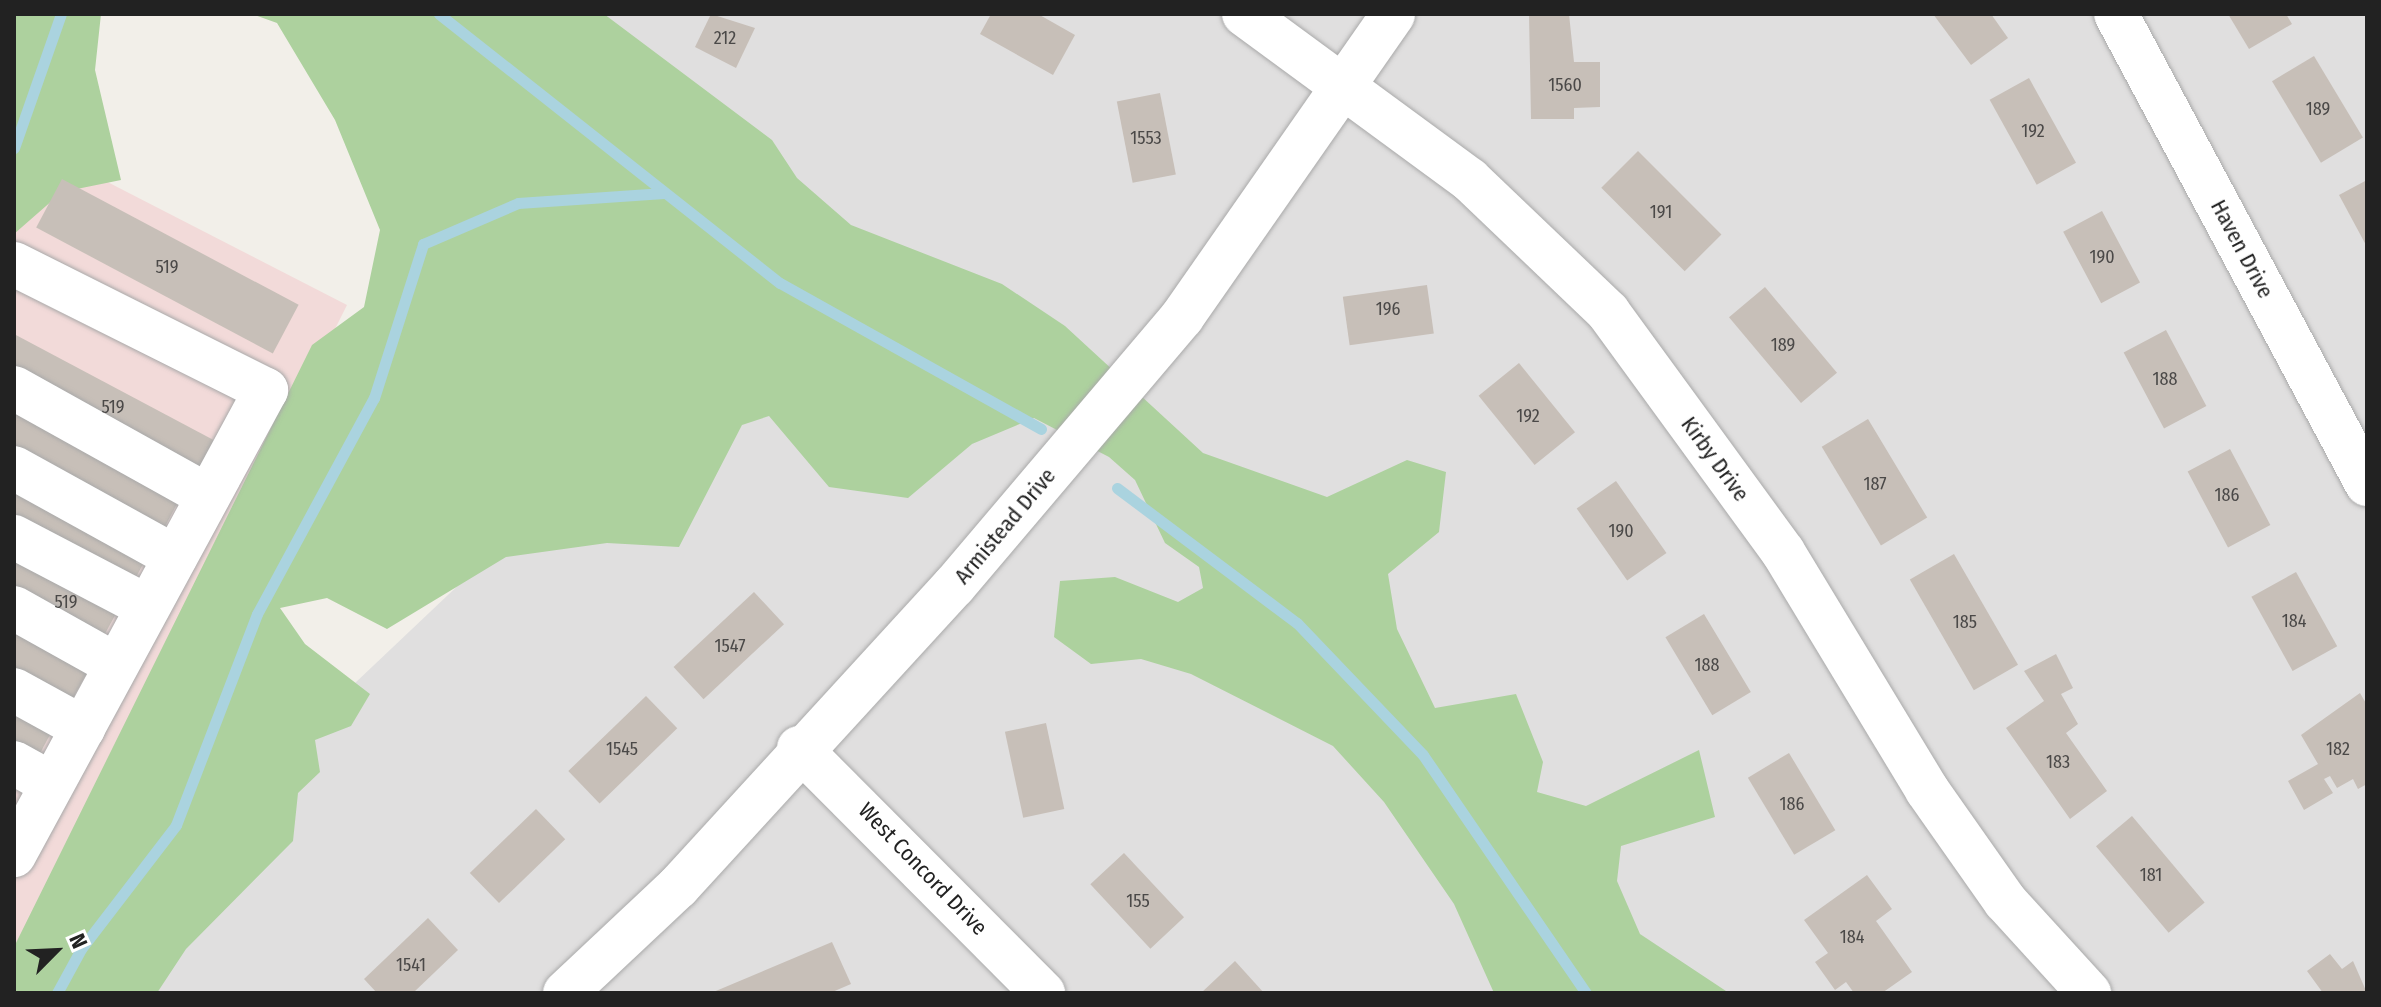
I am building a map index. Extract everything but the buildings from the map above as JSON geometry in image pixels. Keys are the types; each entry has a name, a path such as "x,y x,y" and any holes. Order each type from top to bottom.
{"street":[{"name":"Kirby Drive","path":"1244,14 1348,85 1470,180 1608,312 1783,552 1927,790 2005,901 2089,993"},
{"name":"Armistead Drive","path":"565,993 678,887 799,748 954,586 1182,317 1348,85 1393,14"},
{"name":"Haven Drive","path":"2116,14 2367,484"},
{"path":"14,264 266,390 16,846"},
{"path":"14,388 208,496"},
{"path":"14,468 175,557"},
{"path":"14,537 148,607"},
{"path":"14,608 116,665"},
{"path":"14,690 83,728"},
{"name":"West Concord Drive","path":"799,748 1043,993"},
{"path":"14,763 52,784"}],"shaded area":[{"path":"478,14 2367,14 2367,993 145,993 298,737 826,237"},
{"path":"14,134 347,305 14,969"}],"green space":[{"path":"14,14 101,14 95,70 121,180 62,192 14,234"},
{"path":"252,14 604,14 772,140 797,178 851,225 1002,284 1065,326 1203,453 1327,497 1407,460 1446,472 1439,532 1388,574 1397,629 1435,708 1516,694 1543,762 1537,792 1586,806 1699,750 1715,817 1621,846 1617,881 1640,934 1729,993 1494,993 1454,904 1384,802 1333,746 1191,674 1141,659 1091,664 1054,637 1060,581 1115,577 1178,602 1203,588 1199,567 1165,543 1135,480 1109,457 1034,418 972,444 908,498 829,487 769,416 742,425 679,547 607,543 506,557 387,629 327,598 280,608 305,644 370,694 351,726 315,740 320,772 298,793 293,841 186,949 157,993 14,993 14,947 312,345 364,307 380,230 335,120 277,23"}],"waterway":[{"path":"14,148 61,14"},
{"path":"439,14 780,283 1041,429"},
{"path":"57,993 81,949 176,825 257,614 374,398 423,244 518,203 664,193"},
{"path":"1117,488 1297,623 1423,755 1586,993"}]}
